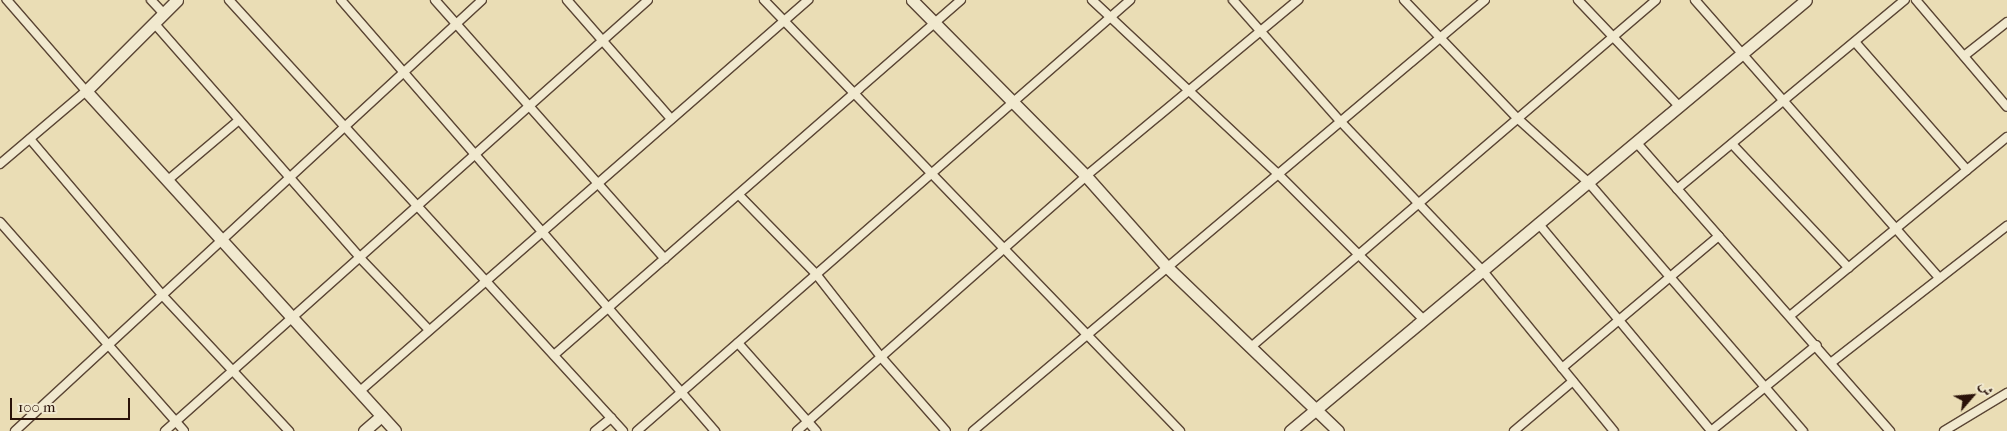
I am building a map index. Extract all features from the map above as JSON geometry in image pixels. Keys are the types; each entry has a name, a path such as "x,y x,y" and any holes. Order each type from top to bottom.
{"street":[{"path":"7,0 86,91 395,431"},
{"path":"151,0 163,13"},
{"path":"0,164 86,91 177,0"},
{"path":"229,0 623,431"},
{"path":"342,0 715,431"},
{"path":"435,0 665,259"},
{"path":"15,431 482,0"},
{"path":"567,0 671,119"},
{"path":"165,431 294,319 648,0"},
{"path":"764,0 1180,431"},
{"path":"360,391 808,0"},
{"path":"912,0 1086,176 1166,266 1338,431"},
{"path":"554,355 961,0"},
{"path":"1092,0 1277,173 1424,319"},
{"path":"637,431 1130,0"},
{"path":"1233,0 1262,30 1340,121 1482,270 1614,431"},
{"path":"796,431 1086,176 1298,0"},
{"path":"1404,0 1517,118 1588,182 1803,431"},
{"path":"973,431 1088,336 1166,266 1485,0"},
{"path":"1578,0 1679,106"},
{"path":"1251,347 1656,0"},
{"path":"1695,0 1894,230 1939,278"},
{"path":"1290,431 1806,0"},
{"path":"1677,188 1905,0"},
{"path":"1916,0 2007,107"},
{"path":"1964,56 2007,22"},
{"path":"154,23 361,259 429,330"},
{"path":"1855,42 1967,170"},
{"path":"168,180 239,120"},
{"path":"1790,316 2007,137"},
{"path":"30,139 162,296 289,431"},
{"path":"1636,142 1832,362 1890,431"},
{"path":"1732,144 1849,268"},
{"path":"739,195 816,274 880,357 946,431"},
{"path":"0,222 184,431"},
{"path":"1538,224 1617,322 1711,431 1817,345"},
{"path":"1832,362 2007,226"},
{"path":"1562,368 1719,236"},
{"path":"738,343 816,431"},
{"path":"1514,431 1573,382"},
{"path":"1944,431 2007,393"},
{"path":"364,431 381,416"},
{"path":"595,431 611,418"}]}
